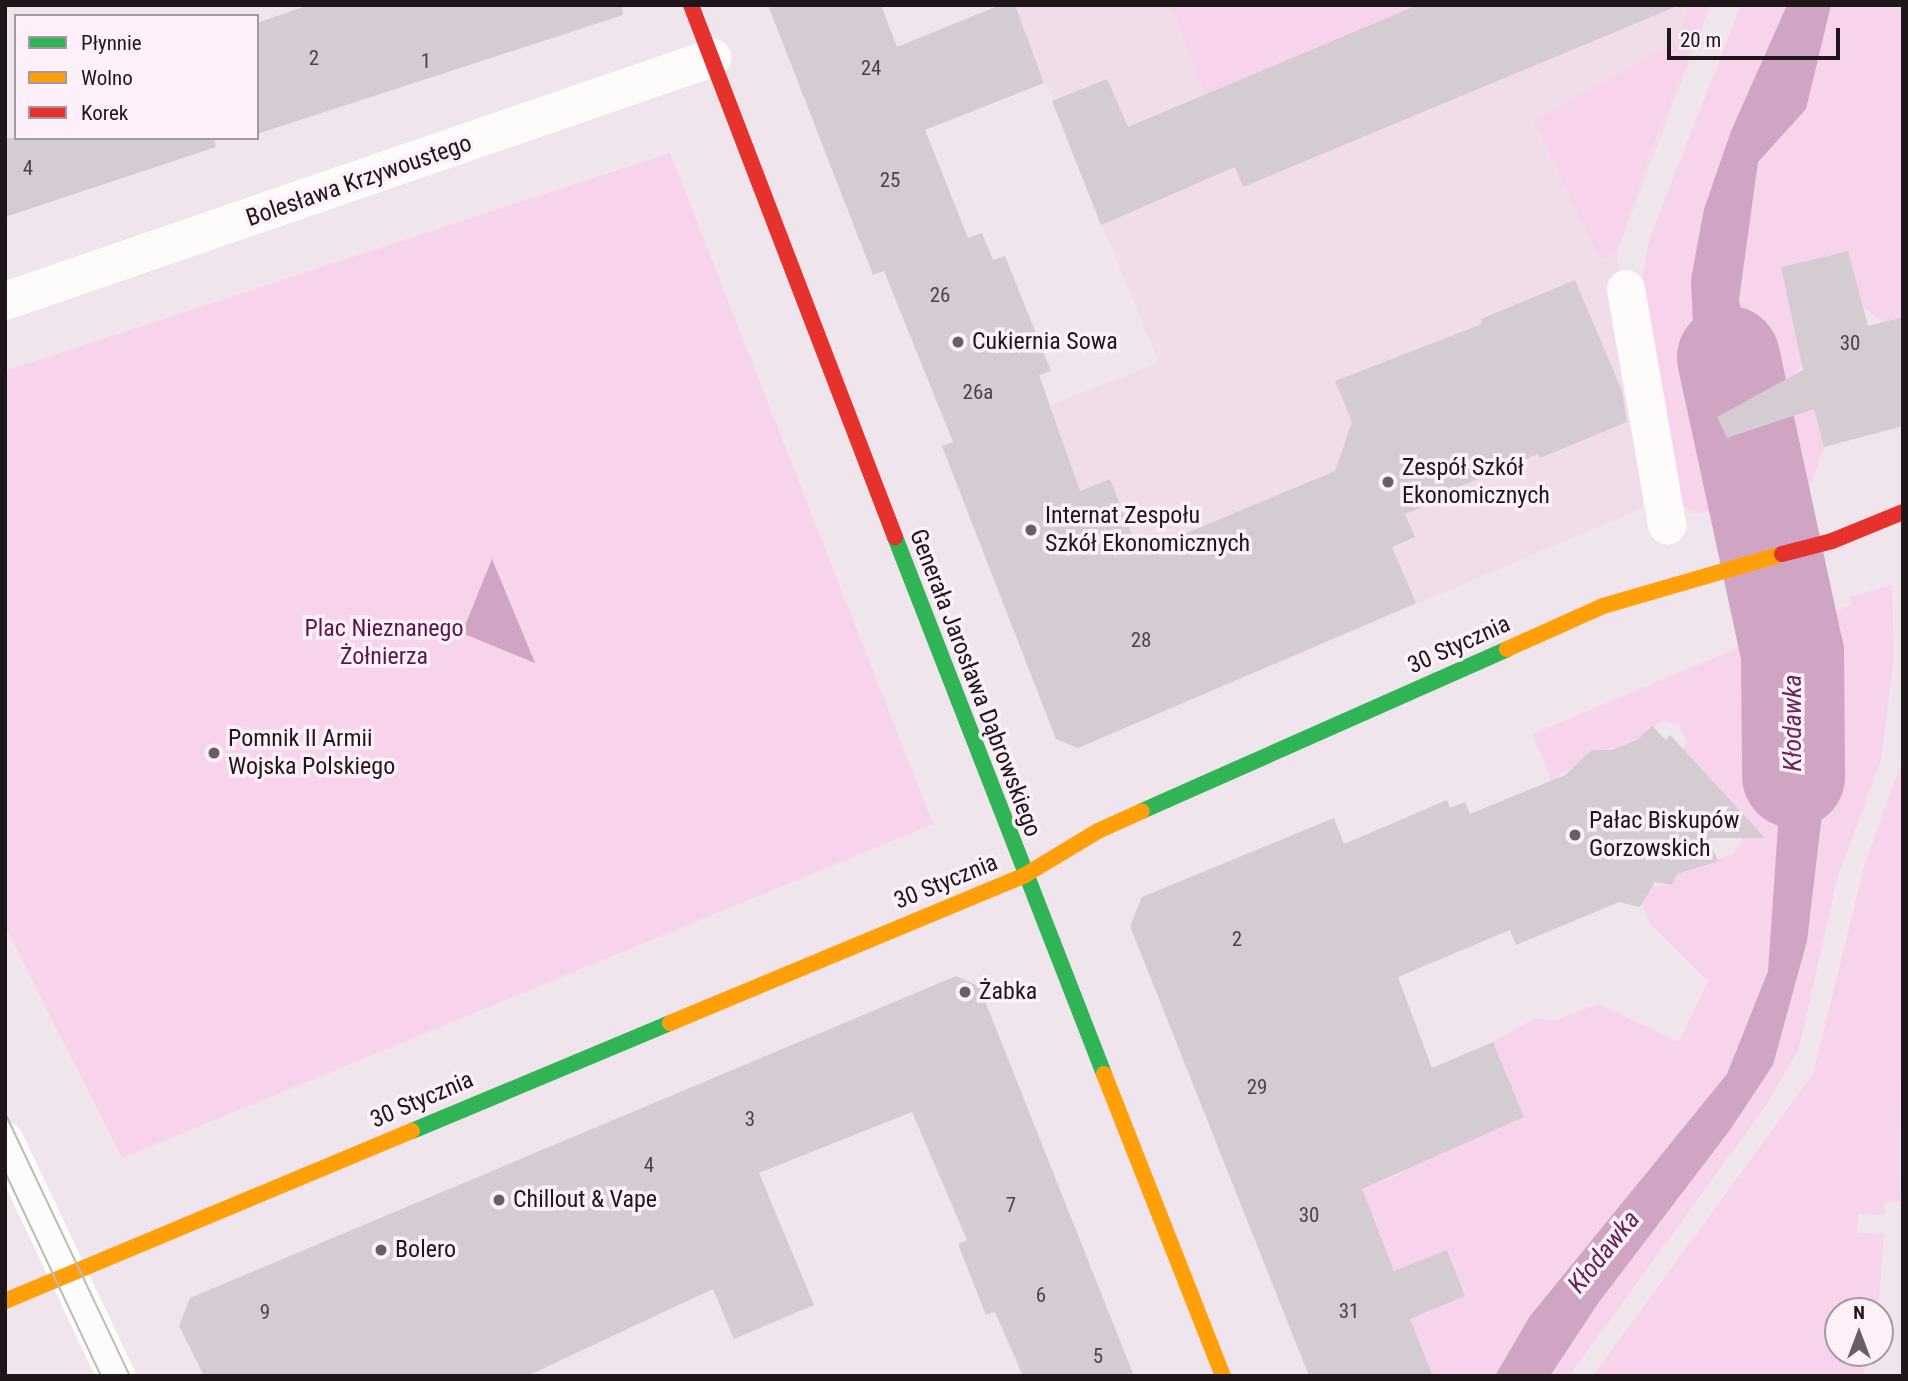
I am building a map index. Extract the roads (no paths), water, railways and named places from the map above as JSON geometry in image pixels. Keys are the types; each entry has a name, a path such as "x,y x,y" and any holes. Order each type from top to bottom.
{"street":[{"name":"Generała Jarosława Dąbrowskiego","path":"691,5 1025,875 1223,1376"},
{"name":"Bolesława Krzywoustego","path":"5,301 712,58"},
{"path":"1626,289 1667,525"},
{"name":"30 Stycznia","path":"5,1301 1025,875 1098,831 1603,607 1709,573 1832,541 1903,512"},
{"path":"5,1141 116,1376"}],"water":[{"path":"1787,5 1831,5 1806,109 1758,162 1739,300 1784,490 1734,504 1695,371 1691,279 1704,209 1731,131"},
{"path":"492,559 535,663 462,633"},
{"path":"1825,623 1828,764 1807,941 1773,1065 1730,1130 1599,1302 1550,1376 1495,1376 1530,1316 1727,1074 1768,971 1782,768 1776,636"}],"waterway":[{"name":"Kłodawka","path":"1728,357 1792,652 1793,776"}],"tram line":[{"path":"5,1113 130,1376"},
{"path":"5,1172 101,1376"}],"place":[{"name":"Cukiernia Sowa","path":"958,342"},
{"name":"Zespół Szkół Ekonomicznych","path":"1388,482"},
{"name":"Internat Zespołu Szkół Ekonomicznych","path":"1031,530"},
{"name":"Pomnik II Armii Wojska Polskiego","path":"214,753"},
{"name":"Pałac Biskupów Gorzowskich","path":"1575,835"},
{"name":"Żabka","path":"965,992"},
{"name":"Chillout & Vape","path":"499,1200"},
{"name":"Bolero","path":"381,1250"}],"park label":[{"name":"Plac Nieznanego Żołnierza","path":"384,643"}]}
